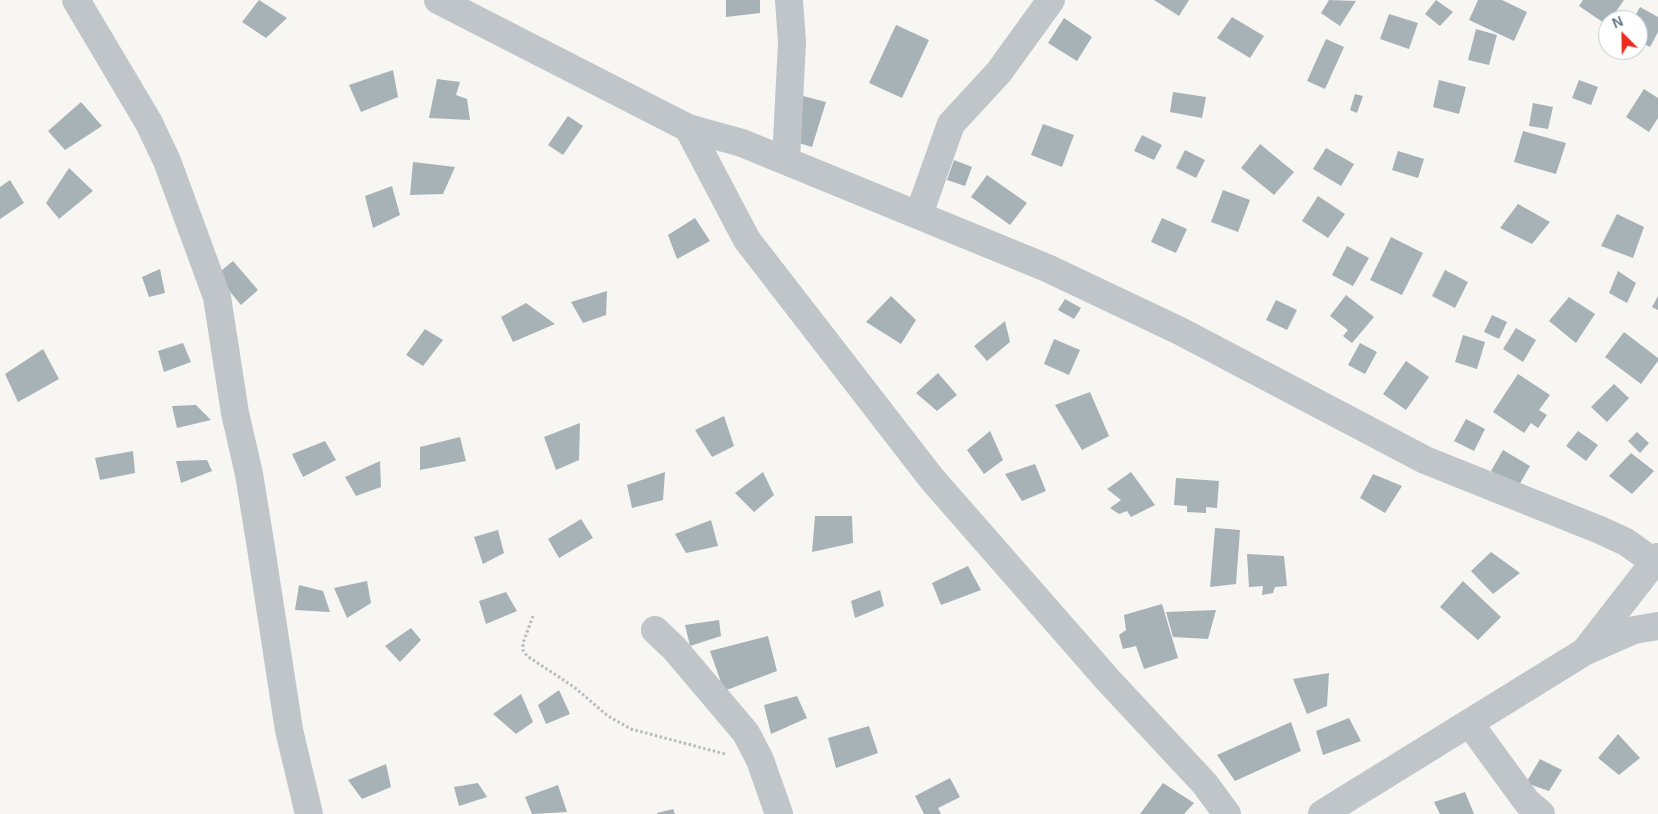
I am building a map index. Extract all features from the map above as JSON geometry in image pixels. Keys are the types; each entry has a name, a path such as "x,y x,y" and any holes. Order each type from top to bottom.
{"street":[{"path":"76,0 149,123 167,161 217,297 235,412 249,474 260,538 289,730 309,814"},
{"path":"438,0 688,128 742,142 1047,268 1180,331 1425,460 1626,542 1656,561 1584,652"},
{"path":"786,160 792,42 789,0"},
{"path":"919,214 951,124 999,72 1051,0"},
{"path":"688,128 747,240 932,479 1108,680 1205,784 1227,814"},
{"path":"1322,814 1584,652 1634,630 1658,626"},
{"path":"655,630 734,717 746,733 760,760 779,814"},
{"path":"1470,724 1526,802 1541,814"}],"path":[{"path":"533,616 523,643 523,650 527,656 574,687 608,716 631,729 698,749 760,760"}],"building":[{"path":"259,0 287,18 266,38 242,22"},
{"path":"726,0 760,0 760,13 726,17"},
{"path":"1154,0 1189,0 1179,16"},
{"path":"1329,0 1356,1 1340,26 1321,13"},
{"path":"1436,0 1453,12 1440,26 1425,14"},
{"path":"1478,0 1502,0 1527,12 1514,41 1469,20"},
{"path":"1583,0 1624,0 1617,10 1598,10 1598,19 1579,6"},
{"path":"1648,11 1658,17 1658,32 1650,47 1648,46"},
{"path":"1389,14 1418,23 1409,49 1380,39"},
{"path":"1232,17 1264,36 1250,58 1217,38"},
{"path":"1064,18 1092,37 1077,61 1048,43"},
{"path":"896,25 929,40 902,98 869,83"},
{"path":"1476,29 1497,35 1489,65 1468,60"},
{"path":"1326,39 1344,47 1325,89 1307,81"},
{"path":"393,70 398,97 361,112 349,85"},
{"path":"437,79 460,82 456,95 467,99 470,120 429,118"},
{"path":"1439,80 1466,87 1459,114 1433,107"},
{"path":"1579,80 1598,87 1591,105 1572,98"},
{"path":"1644,89 1658,98 1658,118 1649,132 1626,117"},
{"path":"1173,92 1206,97 1202,118 1170,112"},
{"path":"1355,94 1363,96 1357,113 1350,110"},
{"path":"799,95 826,102 812,147 792,141"},
{"path":"81,102 102,126 65,150 48,131"},
{"path":"1533,103 1553,107 1548,129 1529,126"},
{"path":"568,116 583,126 563,155 548,145"},
{"path":"1043,124 1074,135 1062,167 1031,155"},
{"path":"1523,131 1566,143 1556,174 1514,162"},
{"path":"1142,135 1162,145 1154,160 1134,151"},
{"path":"1260,144 1294,172 1274,195 1241,168"},
{"path":"1326,148 1354,164 1341,186 1313,169"},
{"path":"1185,150 1205,160 1196,178 1176,168"},
{"path":"1398,151 1424,159 1418,178 1392,170"},
{"path":"954,160 972,167 965,186 947,180"},
{"path":"413,162 455,167 443,194 410,195"},
{"path":"69,168 93,191 59,219 46,203"},
{"path":"987,175 1027,203 1010,225 971,197"},
{"path":"10,180 24,203 0,219 0,187"},
{"path":"392,186 400,215 373,228 365,196"},
{"path":"1223,190 1250,200 1238,232 1211,222"},
{"path":"1318,196 1345,214 1328,238 1302,221"},
{"path":"1518,204 1550,222 1532,244 1500,228"},
{"path":"1617,214 1644,227 1633,258 1601,246"},
{"path":"695,218 710,241 677,259 668,235"},
{"path":"1162,218 1187,229 1176,253 1151,242"},
{"path":"1391,237 1423,253 1402,295 1370,280"},
{"path":"1347,246 1369,258 1353,286 1332,275"},
{"path":"233,261 258,290 241,305 216,275"},
{"path":"160,269 165,293 149,297 142,277"},
{"path":"1445,270 1468,282 1455,308 1432,296"},
{"path":"1618,271 1636,283 1627,303 1609,293"},
{"path":"607,291 606,315 583,323 571,302"},
{"path":"1346,295 1374,317 1352,343 1343,336 1348,330 1330,316"},
{"path":"891,296 916,320 901,344 866,322"},
{"path":"1658,296 1658,310 1652,307"},
{"path":"1569,297 1595,314 1576,343 1549,321"},
{"path":"1065,299 1081,308 1074,319 1058,310"},
{"path":"1276,300 1297,310 1287,330 1266,320"},
{"path":"526,303 555,324 513,342 501,317"},
{"path":"1492,315 1507,322 1499,339 1484,332"},
{"path":"1005,321 1010,342 987,361 974,346"},
{"path":"1516,328 1536,340 1523,362 1503,349"},
{"path":"425,329 443,340 423,366 406,355"},
{"path":"1624,332 1658,358 1658,361 1641,384 1605,357"},
{"path":"1463,335 1485,342 1477,369 1455,362"},
{"path":"1054,339 1080,350 1069,375 1044,364"},
{"path":"183,343 191,362 164,372 158,351"},
{"path":"1360,343 1377,352 1365,374 1348,365"},
{"path":"43,349 59,379 18,402 5,374"},
{"path":"1406,361 1429,377 1406,410 1383,394"},
{"path":"938,373 957,395 937,411 916,393"},
{"path":"1518,374 1550,395 1539,410 1547,415 1538,428 1531,423 1524,433 1493,412"},
{"path":"1614,384 1629,398 1607,422 1591,407"},
{"path":"1090,392 1109,436 1082,450 1055,405"},
{"path":"196,405 211,420 177,428 172,406"},
{"path":"724,416 734,446 712,457 695,430"},
{"path":"1466,419 1485,429 1474,451 1454,441"},
{"path":"580,423 579,460 556,470 544,437"},
{"path":"990,431 1003,460 984,474 967,450"},
{"path":"1578,431 1598,445 1586,461 1566,446"},
{"path":"1637,432 1649,443 1640,453 1628,441"},
{"path":"460,437 466,461 420,470 420,447"},
{"path":"325,441 336,460 303,477 292,454"},
{"path":"1503,450 1530,466 1518,487 1491,471"},
{"path":"133,451 135,473 100,480 95,458"},
{"path":"1631,453 1654,471 1632,494 1609,476"},
{"path":"207,460 212,471 181,483 176,461"},
{"path":"380,461 381,487 356,496 345,477"},
{"path":"1035,464 1046,491 1022,501 1005,474"},
{"path":"665,472 663,500 632,508 627,485"},
{"path":"763,472 774,495 754,512 735,493"},
{"path":"1131,472 1155,505 1131,517 1127,511 1119,514 1110,508 1121,500 1107,489"},
{"path":"1373,474 1402,486 1385,513 1360,498"},
{"path":"1176,478 1219,481 1217,508 1206,507 1206,513 1187,512 1187,506 1174,505"},
{"path":"815,516 852,516 853,543 812,552"},
{"path":"581,519 593,538 559,558 548,539"},
{"path":"711,520 718,546 686,553 675,534"},
{"path":"1215,528 1240,530 1236,584 1210,587"},
{"path":"498,530 504,553 483,564 474,537"},
{"path":"1491,552 1520,573 1493,594 1471,571"},
{"path":"1247,554 1284,556 1287,586 1275,587 1273,593 1262,595 1263,586 1249,587"},
{"path":"968,566 981,590 941,605 932,583"},
{"path":"367,581 371,603 347,618 334,588"},
{"path":"1463,581 1501,617 1478,640 1440,607"},
{"path":"299,585 323,591 330,612 295,610"},
{"path":"880,590 884,606 855,618 851,601"},
{"path":"506,592 517,611 486,624 479,601"},
{"path":"1162,604 1178,658 1144,669 1136,646 1123,649 1119,635 1126,630 1124,615"},
{"path":"1216,610 1208,639 1173,637 1166,612"},
{"path":"719,620 721,636 690,646 685,625"},
{"path":"411,628 421,640 400,662 385,646"},
{"path":"768,636 777,671 724,691 710,651"},
{"path":"1329,673 1327,706 1307,714 1293,679"},
{"path":"559,690 570,714 546,724 538,705"},
{"path":"521,694 533,722 516,734 493,714"},
{"path":"797,696 807,718 771,734 764,705"},
{"path":"1349,718 1361,741 1323,755 1316,731"},
{"path":"1291,722 1301,751 1235,781 1217,755"},
{"path":"869,726 878,753 836,768 828,738"},
{"path":"1618,734 1640,758 1619,775 1598,758"},
{"path":"1540,759 1562,770 1549,791 1526,783"},
{"path":"386,764 391,787 362,799 348,780"},
{"path":"950,778 960,797 938,808 941,814 924,814 915,796"},
{"path":"478,783 487,797 459,806 454,787"},
{"path":"1163,783 1194,803 1184,814 1140,814"},
{"path":"558,785 567,812 532,814 525,797"},
{"path":"1465,792 1474,814 1440,814 1434,802"},
{"path":"673,809 675,814 657,814 657,813"}]}
